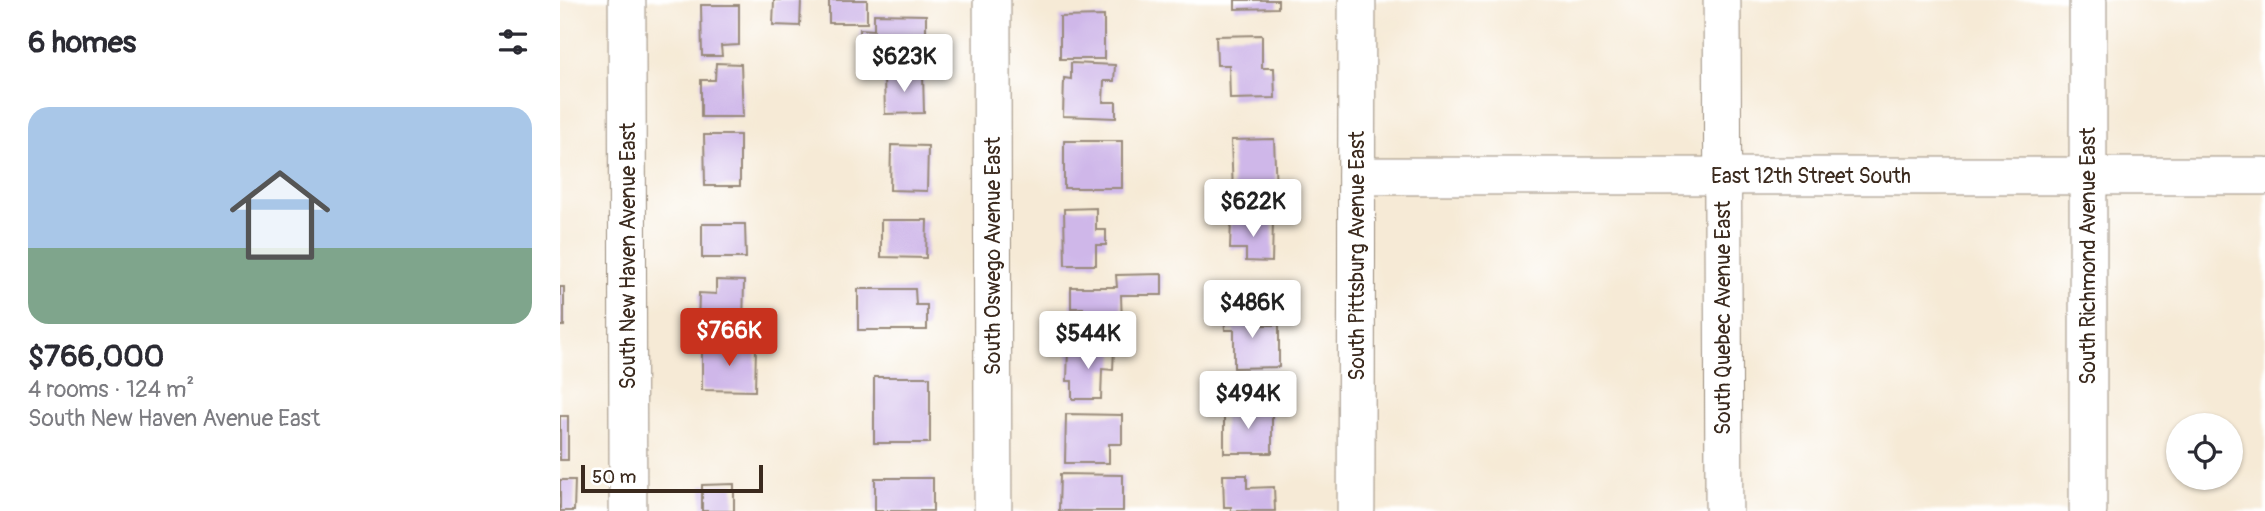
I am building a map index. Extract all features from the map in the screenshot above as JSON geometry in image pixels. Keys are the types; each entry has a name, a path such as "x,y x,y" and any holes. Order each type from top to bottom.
{"street":[{"name":"South New Haven Avenue East","path":"627,0 628,511"},
{"name":"South Oswego Avenue East","path":"992,0 993,511"},
{"name":"South Pittsburg Avenue East","path":"1356,511 1357,0"},
{"name":"South Quebec Avenue East","path":"1723,0 1724,511"},
{"name":"South Richmond Avenue East","path":"2088,0 2088,511"},
{"name":"East 12th Street South","path":"1357,176 2265,176"}],"building":[{"path":"774,0 801,0 800,26 773,25"},
{"path":"829,0 867,0 867,23 829,23"},
{"path":"1235,0 1278,0 1278,8 1235,9"},
{"path":"701,5 739,5 739,45 721,46 722,56 702,56"},
{"path":"874,14 926,15 926,51 860,50 860,29 874,30"},
{"path":"1104,16 1104,59 1060,59 1060,17"},
{"path":"1262,35 1262,68 1274,68 1275,98 1230,99 1229,65 1217,65 1216,36"},
{"path":"716,63 741,64 743,117 701,117 701,80 715,80"},
{"path":"1071,63 1115,65 1114,81 1104,81 1103,102 1116,102 1116,118 1063,116 1064,78 1071,79"},
{"path":"923,74 924,113 885,114 884,76"},
{"path":"704,135 740,135 740,186 705,186"},
{"path":"1274,139 1276,192 1233,193 1231,140"},
{"path":"1064,141 1122,141 1122,188 1064,188"},
{"path":"891,145 928,146 927,191 890,190"},
{"path":"1096,208 1096,230 1106,230 1106,245 1096,245 1096,265 1065,265 1064,209"},
{"path":"1231,219 1273,220 1272,262 1246,261 1246,249 1230,249"},
{"path":"881,220 927,220 926,258 881,257"},
{"path":"702,224 745,224 746,258 702,258"},
{"path":"1162,274 1162,295 1121,295 1122,324 1083,324 1083,308 1071,308 1071,287 1117,287 1116,275"},
{"path":"716,280 744,281 743,328 698,327 699,293 716,294"},
{"path":"560,287 564,287 564,326 560,326"},
{"path":"858,289 915,289 916,305 927,305 927,330 858,330"},
{"path":"1224,307 1251,307 1252,325 1279,325 1279,367 1234,368 1234,330 1225,330"},
{"path":"702,345 756,346 755,391 702,390"},
{"path":"1068,347 1114,349 1113,370 1102,369 1101,399 1072,399 1072,381 1067,381"},
{"path":"874,377 930,377 930,443 874,443"},
{"path":"1224,409 1272,409 1272,453 1224,453"},
{"path":"1066,414 1122,415 1122,444 1109,444 1109,463 1065,463"},
{"path":"560,416 568,416 568,460 560,460"},
{"path":"1060,474 1123,475 1123,511 1059,511"},
{"path":"1223,475 1247,475 1247,488 1274,487 1275,511 1231,511 1231,507 1224,507"},
{"path":"875,478 933,478 933,511 875,511"},
{"path":"560,480 575,480 574,511 560,511"},
{"path":"734,484 734,511 702,511 702,485"}]}
